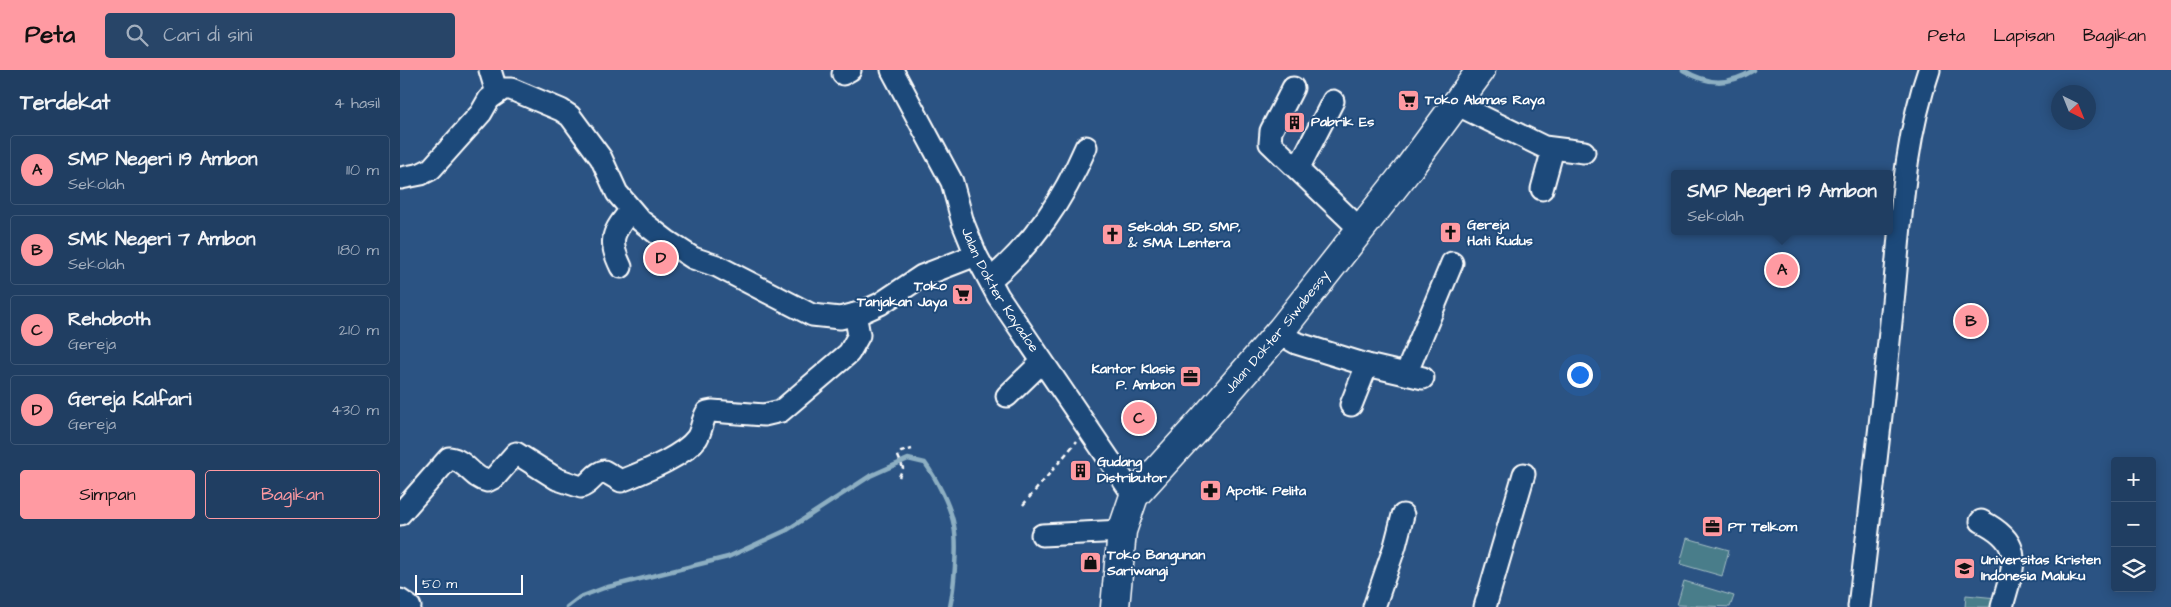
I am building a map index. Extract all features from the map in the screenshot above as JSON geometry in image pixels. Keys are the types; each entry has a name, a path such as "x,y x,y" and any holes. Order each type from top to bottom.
{"main road":[{"name":"Jalan Dokter Siwabessy","path":"1115,607 1122,531 1134,496 1204,420 1282,329 1361,230 1481,70"}],"street":[{"path":"490,70 496,93"},
{"name":"Jalan Dokter Kayadoe","path":"892,70 952,182 964,224 976,255 990,280 1042,362 1134,496"},
{"path":"1859,607 1880,429 1904,188 1918,104 1929,70"},
{"path":"1293,88 1268,139 1361,230"},
{"path":"401,178 421,174 431,169 481,113 488,99 503,89 511,89 530,99 562,110 570,116 601,158 616,193 631,210 668,241 693,258 717,266 804,311 826,318 855,314 880,304 922,276 976,255"},
{"path":"1298,169 1333,101"},
{"path":"1456,104 1544,147 1584,152"},
{"path":"990,280 1021,252 1046,221 1065,193 1086,147"},
{"path":"1542,189 1553,149"},
{"path":"621,267 612,244 613,235 631,210"},
{"path":"1282,329 1289,339 1296,343 1367,365 1415,376 1452,263"},
{"path":"400,514 450,458 464,463 483,480 487,481 495,477 516,453 557,479 581,487 585,486 598,472 604,470 621,481 641,473 692,444 701,431 707,412 712,410 764,415 781,411 849,353 859,335 855,314"},
{"path":"1007,396 1042,362"},
{"path":"1351,406 1367,365"},
{"path":"1485,607 1524,474"},
{"path":"1374,607 1395,546 1403,514"},
{"path":"1981,521 1998,530 2007,538 2013,552 2014,562 2002,607"},
{"path":"1042,535 1122,531"},
{"path":"400,600 410,607"}],"path":[{"path":"1023,505 1088,428"},
{"path":"899,477 903,468 898,456 901,452 912,449"}],"green space":[{"path":"1687,538 1729,550 1722,576 1680,564"},
{"path":"1684,581 1734,596 1730,607 1677,605"},
{"path":"1966,595 1997,598 1997,607 1965,607"}],"waterway":[{"path":"1683,70 1701,79 1718,82 1735,79 1754,70"},
{"path":"567,607 580,597 604,588 728,557 787,530 870,476 908,459 925,463 934,476 950,510 955,534 956,555 950,607"}],"place":[{"name":"Toko Alamas Raya","path":"1409,100"},
{"name":"Pabrik Es","path":"1295,122"},
{"name":"Gereja Hati Kudus","path":"1451,233"},
{"name":"Sekolah SD, SMP, & SMA Lentera","path":"1112,235"},
{"name":"Gereja Kalfari","path":"661,258"},
{"name":"SMP Negeri 19 Ambon","path":"1782,270"},
{"name":"Toko Tanjakan Jaya","path":"963,294"},
{"name":"SMK Negeri 7 Ambon","path":"1971,321"},
{"name":"Kantor Klasis P. Ambon","path":"1191,377"},
{"name":"Rehoboth","path":"1139,418"},
{"name":"Gudang Distributor","path":"1081,470"},
{"name":"Apotik Pelita","path":"1210,491"},
{"name":"PT Telkom","path":"1712,527"},
{"name":"Toko Bangunan Sariwangi","path":"1091,563"},
{"name":"Universitas Kristen Indonesia Maluku","path":"1965,568"}]}
